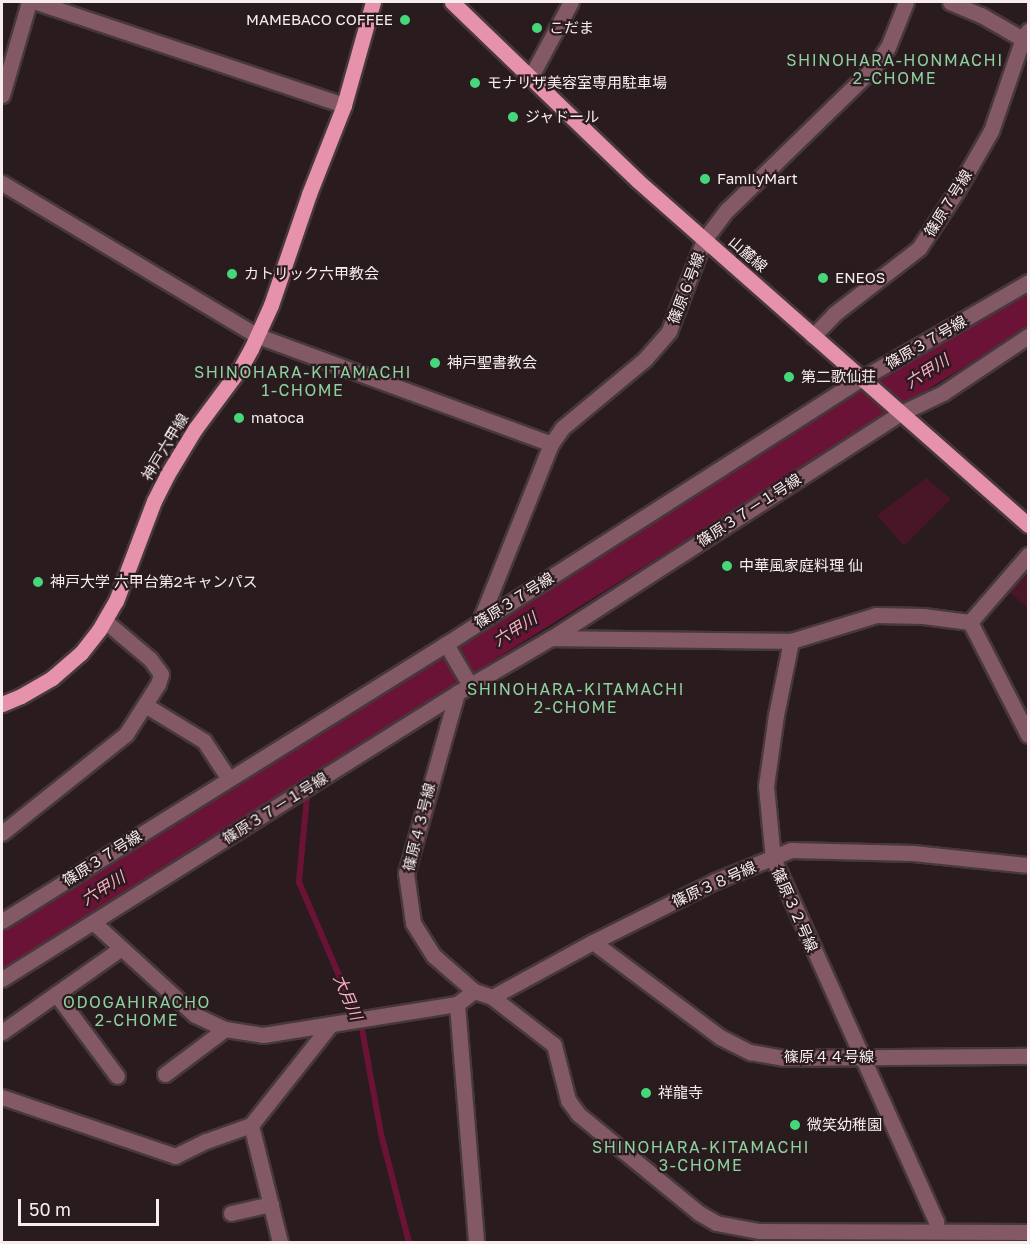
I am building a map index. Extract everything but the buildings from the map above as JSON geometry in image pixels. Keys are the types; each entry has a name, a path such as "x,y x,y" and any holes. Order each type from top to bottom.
{"main road":[{"name":"神戸六甲線","path":"2,704 52,678 81,653 105,621 116,601 154,501 167,475 195,429 242,367 271,305 328,140 344,105 373,2"},
{"name":"山麓線","path":"452,2 704,240 899,414 1029,525"}],"street":[{"path":"2,95 29,2"},
{"path":"36,2 344,105"},
{"path":"530,78 571,2"},
{"name":"篠原６号線","path":"479,623 551,444 562,428 645,359 669,331 704,240 727,210 875,66 888,47 906,2"},
{"path":"950,2 1027,37"},
{"name":"篠原７号線","path":"813,336 834,314 919,248 957,192 991,131 1027,37"},
{"path":"2,183 258,336 551,444"},
{"name":"篠原３７号線","path":"2,921 446,644 861,380 1029,282"},
{"name":"篠原３７－１号線","path":"470,685 551,638 899,414 943,393 1029,336"},
{"path":"970,622 1029,555"},
{"path":"551,638 791,641 876,615 923,616 970,622"},
{"path":"2,832 126,734 158,684 161,674 150,659 105,621"},
{"path":"970,622 1029,735"},
{"name":"篠原３２号線","path":"791,641 776,715 766,786 773,859 936,1221 937,1231"},
{"path":"446,644 470,685 457,693"},
{"name":"篠原３７－１号線","path":"2,979 457,693"},
{"name":"篠原４３号線","path":"457,693 405,873 413,923 435,956 474,992 492,998 554,1045 568,1100 578,1114 699,1213 716,1223 759,1231 874,1237 937,1231 1028,1235"},
{"path":"145,705 204,741 229,779"},
{"name":"篠原３８号線","path":"492,998 593,942 715,881 791,850 913,853 1029,865"},
{"path":"93,922 195,1015 225,1029 263,1035 457,1004 474,992"},
{"name":"篠原４４号線","path":"593,942 720,1037 750,1052 784,1058 1029,1056"},
{"path":"2,1032 120,949"},
{"path":"56,994 117,1076"},
{"path":"457,1004 476,1242"},
{"path":"2,1097 175,1156 206,1141 252,1125 331,1023"},
{"path":"165,1074 225,1029"},
{"path":"252,1125 280,1242"},
{"path":"231,1213 271,1204"}],"shaded area":[{"path":"926,478 951,499 904,546 877,515"},
{"path":"1028,572 1028,608 1008,591 1013,583"}],"waterway":[{"name":"六甲川","path":"2,952 311,754 1028,307"},
{"name":"大月川","path":"311,754 299,882 362,1029 381,1134 409,1242"}],"place":[{"name":"MAMEBACO COFFEE","path":"405,20"},
{"name":"こだま","path":"537,28"},
{"name":"モナリザ美容室専用駐車場","path":"475,83"},
{"name":"ジャドール","path":"513,117"},
{"name":"FamilyMart","path":"705,179"},
{"name":"カトリック六甲教会","path":"232,274"},
{"name":"ENEOS","path":"823,278"},
{"name":"神戸聖書教会","path":"435,363"},
{"name":"第二歌仙荘","path":"789,377"},
{"name":"matoca","path":"239,418"},
{"name":"中華風家庭料理 仙","path":"727,566"},
{"name":"神戸大学 六甲台第2キャンパス","path":"38,582"},
{"name":"祥龍寺","path":"646,1093"},
{"name":"微笑幼稚園","path":"795,1125"}],"district":[{"name":"SHINOHARA-HONMACHI 2-CHOME","path":"895,69"},
{"name":"SHINOHARA-KITAMACHI 1-CHOME","path":"303,381"},
{"name":"SHINOHARA-KITAMACHI 2-CHOME","path":"576,698"},
{"name":"ODOGAHIRACHO 2-CHOME","path":"137,1011"},
{"name":"SHINOHARA-KITAMACHI 3-CHOME","path":"701,1156"}]}
